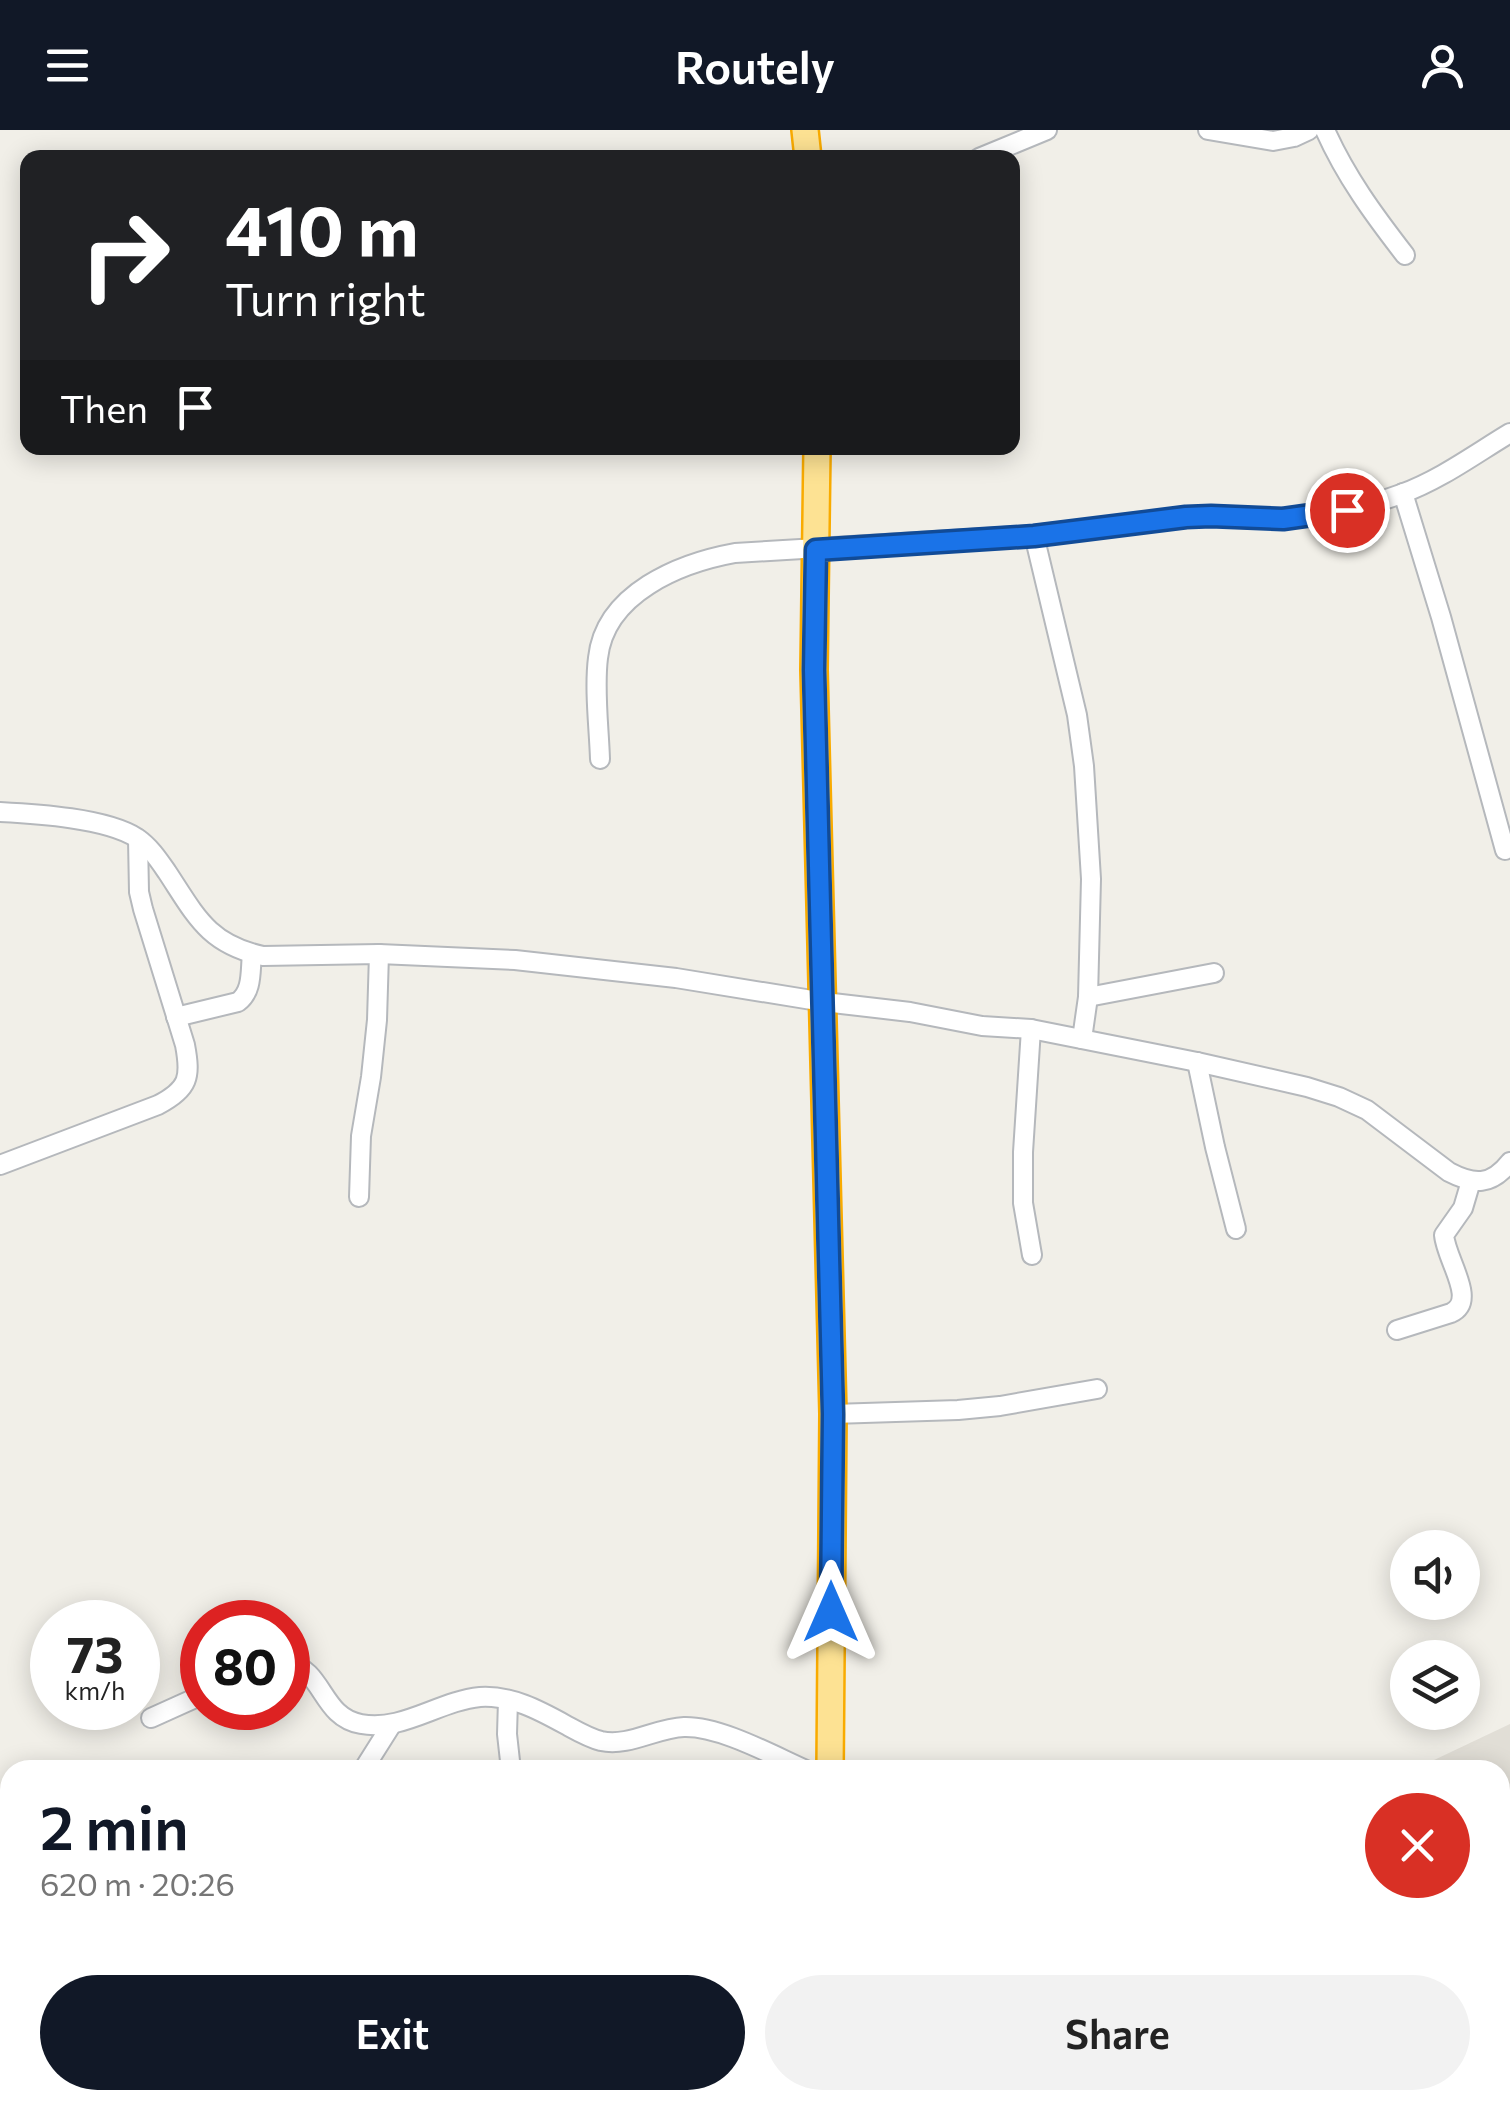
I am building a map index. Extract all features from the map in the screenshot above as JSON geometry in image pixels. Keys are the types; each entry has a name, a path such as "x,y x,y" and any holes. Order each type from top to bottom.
{"highway":[{"path":"818,455 814,670 833,1414 830,1760"}],"street":[{"path":"998,150 1047,130"},
{"path":"1208,130 1272,141 1310,130"},
{"path":"1325,130 1362,200 1405,255"},
{"path":"600,759 598,656 610,625 641,589 710,558 735,553 1034,536 1186,517 1283,519 1347,510 1403,494 1510,434"},
{"path":"1403,494 1442,618 1505,850"},
{"path":"1034,536 1077,715 1084,766 1091,879 1088,998 1082,1039"},
{"path":"12,812 115,828 138,839 153,851 203,926 224,942 252,954 379,954 586,966 910,1012 982,1026 1031,1029 1197,1062 1307,1087 1353,1102 1449,1172 1471,1181 1492,1179 1510,1162"},
{"path":"0,1165 158,1105 178,1092 186,1080 185,1044 138,892 138,839"},
{"path":"176,1016 244,998 252,954"},
{"path":"359,1197 361,1136 377,1020 379,954"},
{"path":"1088,998 1214,972"},
{"path":"1031,1029 1023,1203 1032,1255"},
{"path":"1197,1062 1236,1229"},
{"path":"1397,1330 1459,1310 1462,1304 1462,1291 1444,1235 1463,1208 1471,1181"},
{"path":"833,1414 958,1410 1097,1389"},
{"path":"310,1676 329,1705 342,1718 357,1724 392,1724 479,1698 508,1700 603,1741 625,1741 666,1728 704,1728 782,1760"},
{"path":"508,1700 510,1760"},
{"path":"369,1760 392,1724"}],"shaded area":[{"path":"1510,1724 1510,1760 1434,1760"}],"route":[{"path":"831,1612 833,1414 814,670 816,550 1034,536 1186,517 1283,519 1347,510"}]}
